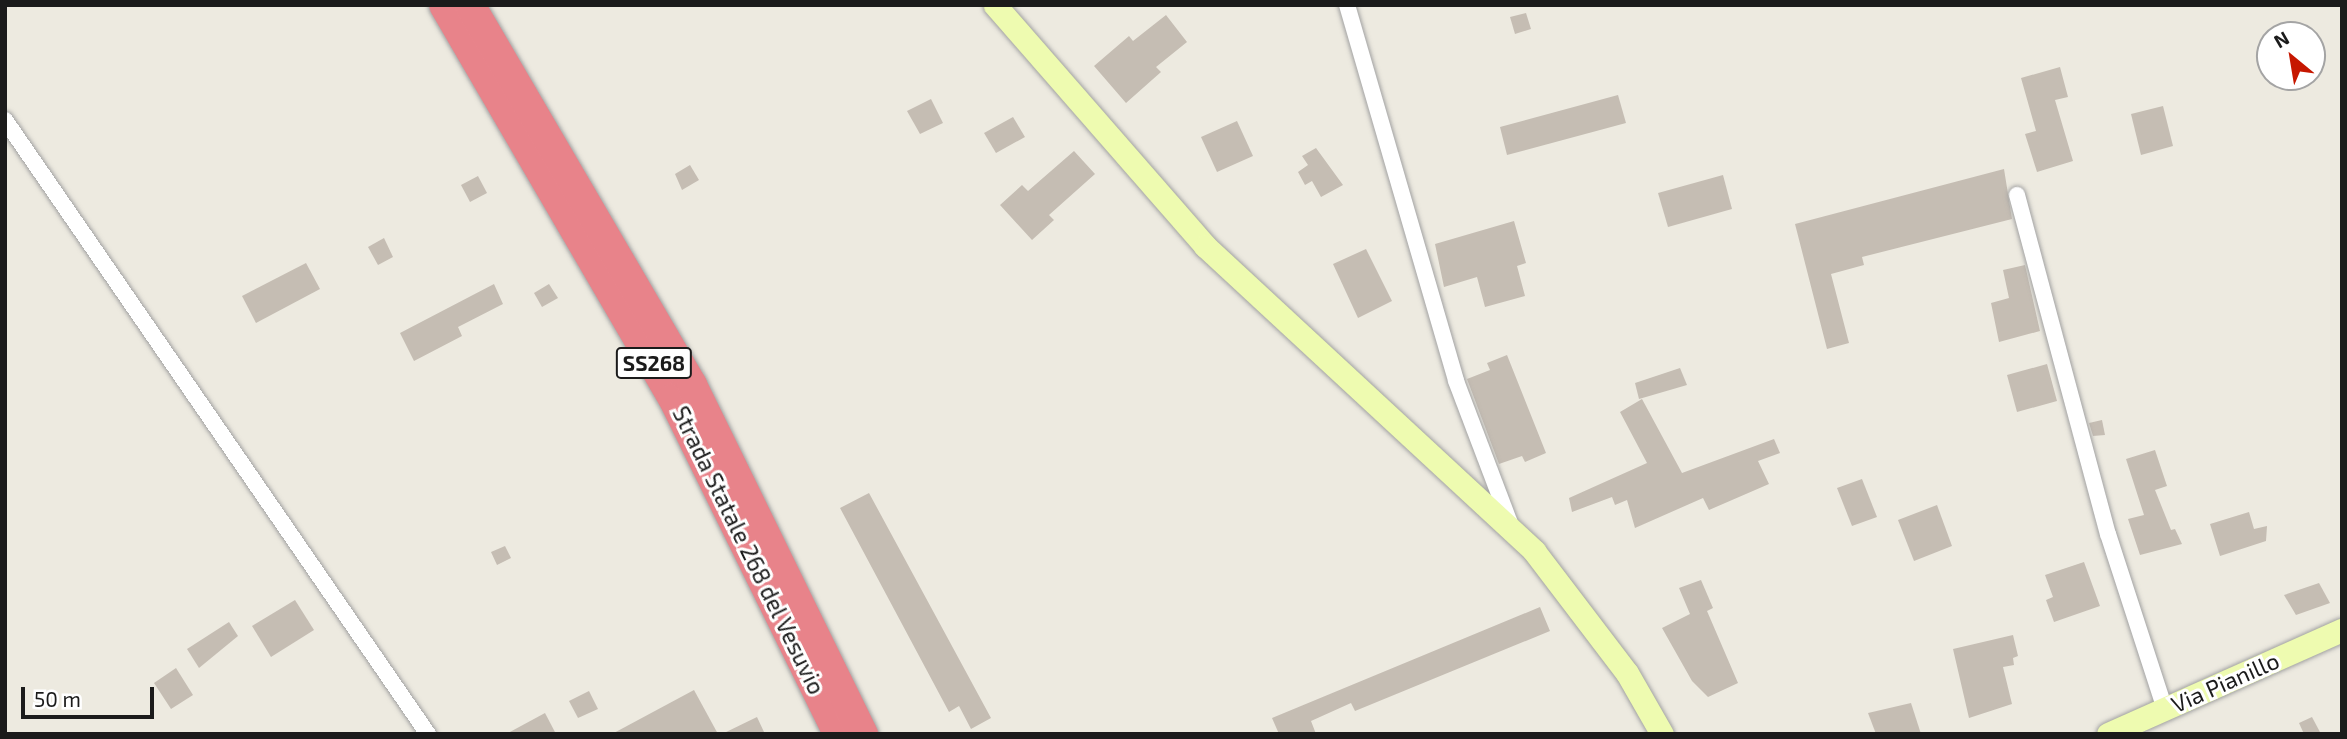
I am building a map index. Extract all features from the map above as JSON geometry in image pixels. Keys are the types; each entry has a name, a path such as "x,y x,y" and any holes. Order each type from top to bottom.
{"highway":[{"name":"Strada Statale 268 del Vesuvio","path":"443,5 673,397 838,734"},
{"name":"Strada Statale 268 del Vesuvio","path":"470,5 692,385 863,734"}],"street":[{"path":"995,5 1205,246 1513,531 1581,610 1627,673 1662,734"},
{"path":"1347,5 1456,380 1513,531"},
{"path":"5,120 428,734"},
{"path":"2017,195 2108,534 2165,709"},
{"name":"Via Pianillo","path":"2108,734 2342,630"}],"building":[{"path":"1526,13 1531,29 1515,34 1510,17"},
{"path":"1166,15 1187,42 1156,67 1161,72 1126,103 1094,66 1129,36 1133,41"},
{"path":"2060,67 2068,97 2055,100 2073,161 2037,172 2025,134 2036,131 2021,78"},
{"path":"1618,95 1626,123 1507,155 1500,127"},
{"path":"931,99 943,123 920,134 907,111"},
{"path":"2163,106 2173,146 2141,155 2131,114"},
{"path":"1013,117 1025,137 996,153 984,133"},
{"path":"1237,121 1253,156 1217,172 1201,137"},
{"path":"1316,148 1343,185 1321,197 1312,181 1305,185 1298,172 1308,165 1302,156"},
{"path":"1074,151 1095,174 1049,215 1054,220 1032,240 1000,205 1022,185 1028,191"},
{"path":"690,165 699,180 682,190 675,174"},
{"path":"2004,169 2012,219 1862,257 1864,265 1831,274 1849,343 1827,349 1795,224"},
{"path":"1723,175 1732,209 1668,227 1658,193"},
{"path":"478,176 487,193 470,202 461,185"},
{"path":"1514,221 1526,263 1517,266 1525,296 1485,307 1477,277 1444,287 1435,244"},
{"path":"384,238 393,257 378,265 368,247"},
{"path":"1366,249 1392,301 1358,318 1333,264"},
{"path":"306,263 320,289 256,323 242,296"},
{"path":"2025,265 2040,331 1999,342 1991,303 2009,298 2003,270"},
{"path":"494,284 503,304 458,327 462,336 414,361 400,333"},
{"path":"549,284 558,298 542,307 534,293"},
{"path":"1507,355 1546,453 1525,462 1522,456 1499,464 1467,379 1490,370 1487,363"},
{"path":"2047,364 2057,401 2017,412 2007,375"},
{"path":"1680,368 1687,385 1639,399 1635,383"},
{"path":"1642,399 1682,473 1774,439 1780,453 1758,461 1769,484 1709,510 1703,498 1635,528 1627,500 1615,505 1612,497 1572,512 1569,498 1647,463 1620,412"},
{"path":"2102,420 2105,435 2093,436 2089,423"},
{"path":"2155,450 2167,486 2155,490 2171,530 2175,529 2182,544 2140,555 2128,519 2144,515 2126,459"},
{"path":"1862,479 1877,517 1852,526 1837,488"},
{"path":"869,493 991,718 971,729 959,706 949,712 840,508"},
{"path":"1937,505 1952,546 1914,561 1898,520"},
{"path":"2249,512 2254,529 2267,526 2266,541 2220,556 2210,524"},
{"path":"505,546 511,558 497,565 491,552"},
{"path":"2084,562 2100,606 2054,622 2046,600 2053,597 2045,575"},
{"path":"1701,580 1713,608 1707,611 1738,683 1708,697 1692,681 1662,628 1690,614 1679,588"},
{"path":"2319,583 2330,603 2296,615 2284,595"},
{"path":"295,600 314,630 271,657 252,626"},
{"path":"1540,607 1550,631 1355,711 1351,703 1311,721 1316,734 1279,734 1272,718"},
{"path":"229,622 238,636 199,668 187,649"},
{"path":"2013,635 2018,656 2013,658 2014,665 2003,667 2012,704 1969,718 1953,649"},
{"path":"176,668 193,695 171,709 154,683"},
{"path":"694,690 718,734 612,734"},
{"path":"589,691 598,709 578,718 569,701"},
{"path":"1911,703 1921,734 1876,734 1868,713"},
{"path":"545,713 556,734 506,734"},
{"path":"757,717 765,734 722,734"},
{"path":"2312,717 2321,734 2304,734 2299,723"}]}
